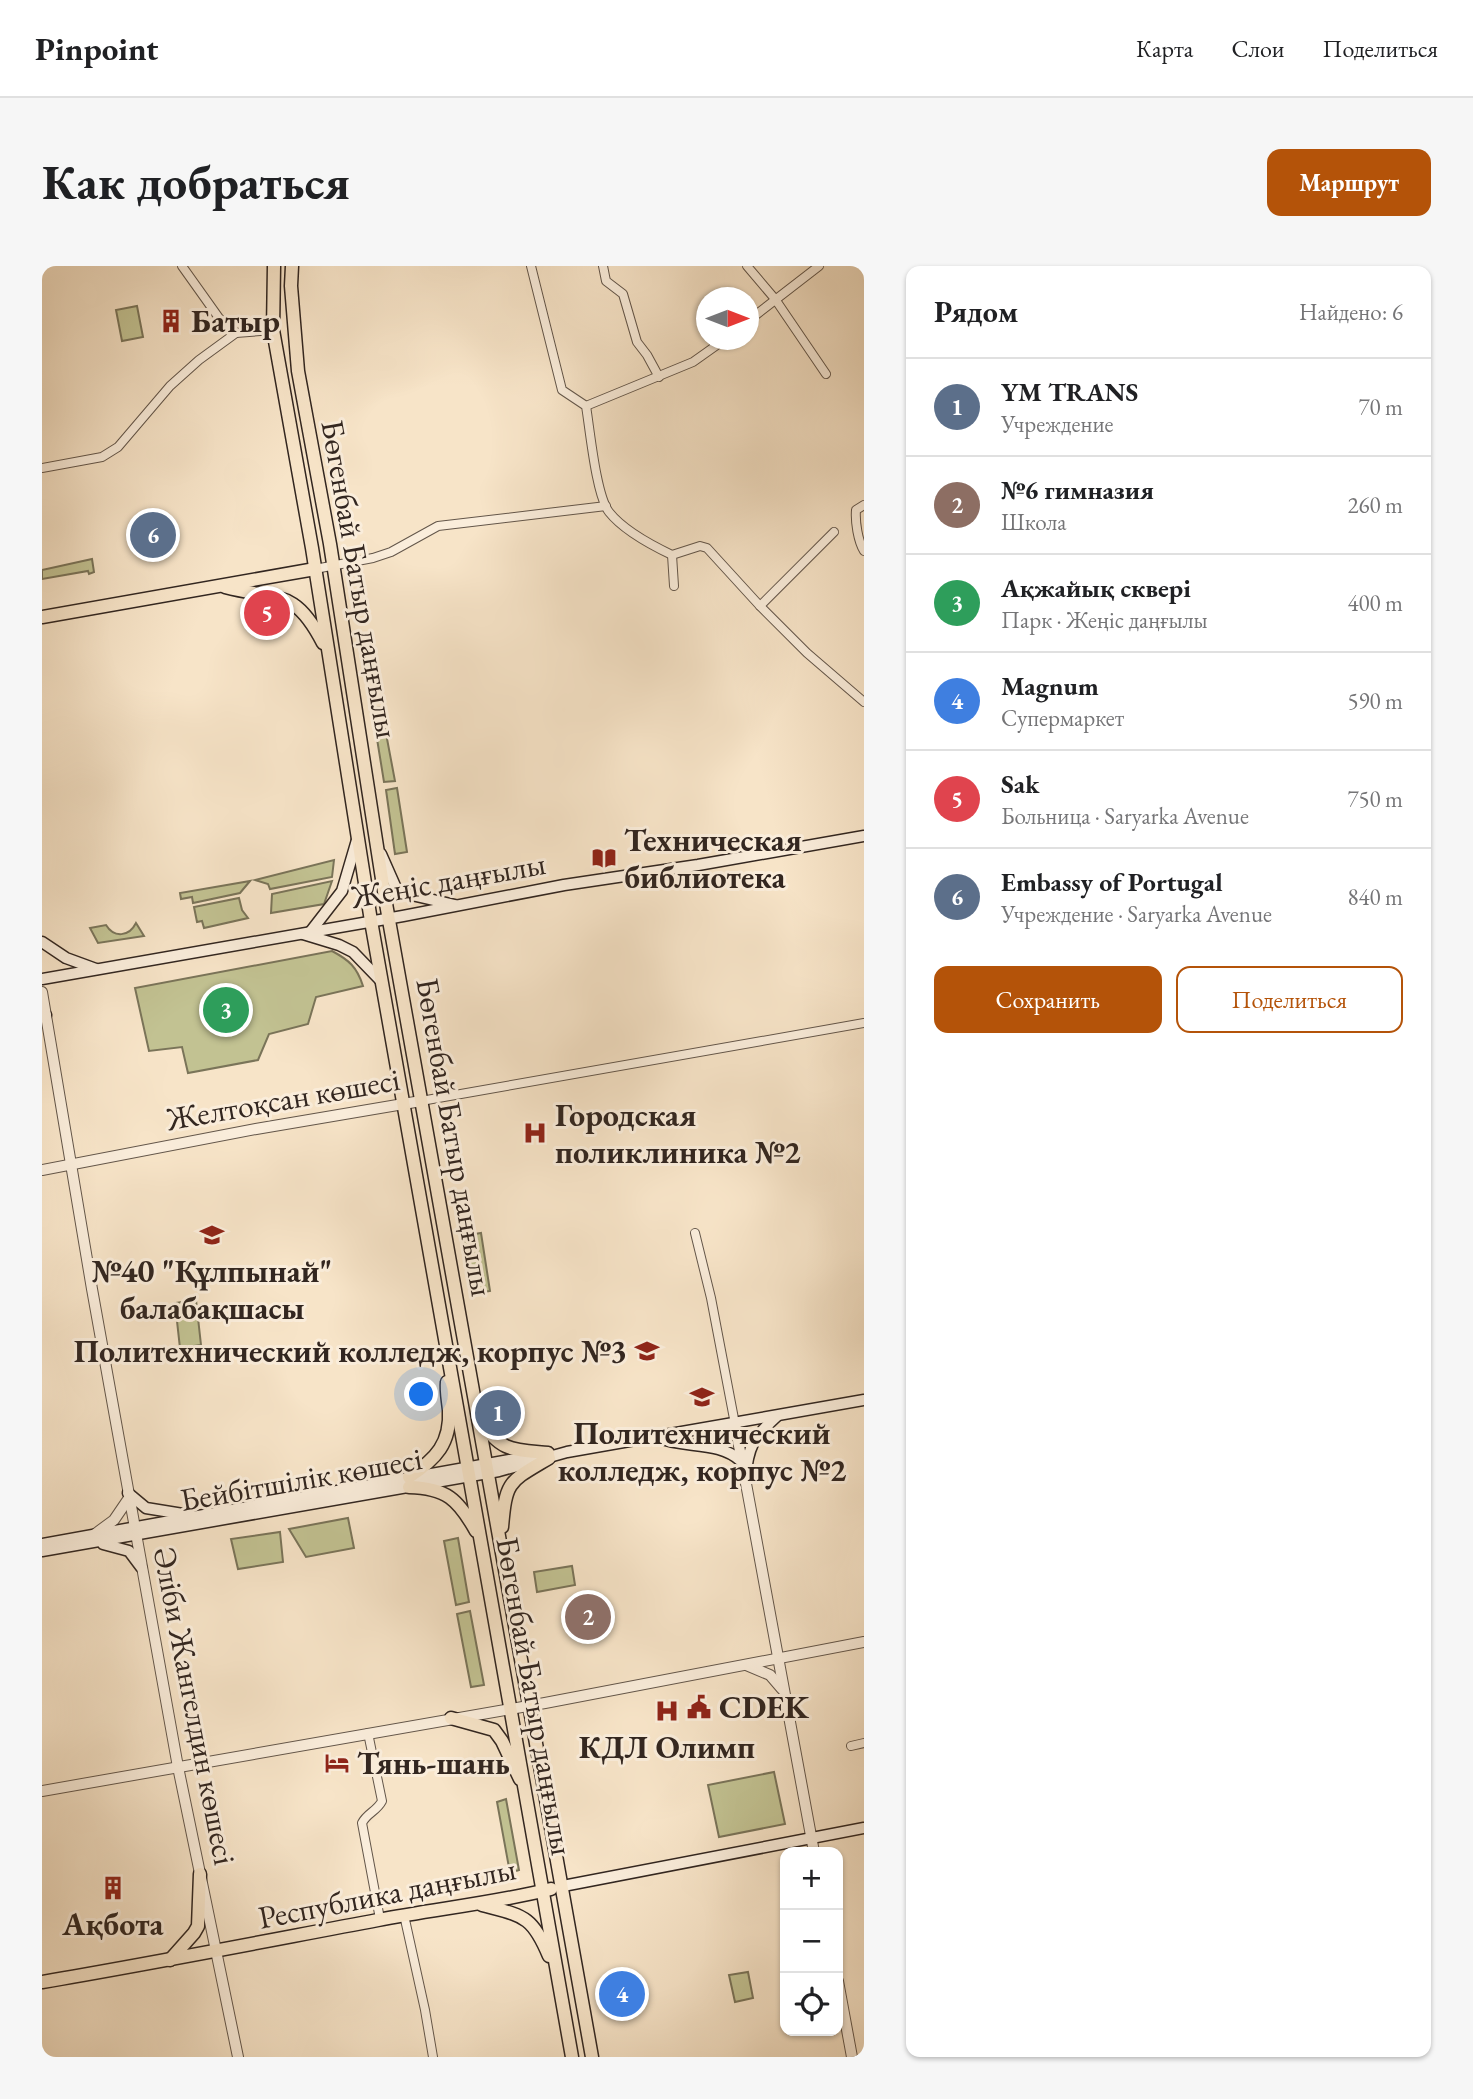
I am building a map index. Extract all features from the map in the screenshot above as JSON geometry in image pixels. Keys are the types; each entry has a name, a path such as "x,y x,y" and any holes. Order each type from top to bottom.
{"main road":[{"name":"Бөгенбай Батыр даңғылы","path":"274,266 273,330 382,982 572,2057"},
{"name":"Бөгенбай Батыр даңғылы","path":"292,266 291,286 298,370 333,566 389,919 592,2057"},
{"path":"42,617 315,569"},
{"path":"221,586 289,600 314,626 328,653"},
{"name":"Жеңіс даңғылы","path":"42,979 389,919 564,885 864,836"},
{"path":"358,838 342,891 306,932 353,952 382,982"},
{"path":"377,844 396,888 402,893 458,905"},
{"path":"42,942 66,958 99,970"},
{"path":"409,1482 443,1446 448,1431 446,1388 450,1364"},
{"name":"Бейбітшілік көшесі","path":"42,1544 95,1534 135,1531 864,1400"},
{"path":"478,1411 497,1443 509,1449 548,1455"},
{"path":"745,1479 751,1444 776,1416"},
{"path":"656,1437 671,1443 720,1448 741,1461"},
{"path":"500,1541 507,1490 513,1479 548,1455"},
{"path":"409,1482 451,1496 465,1511 481,1539"},
{"name":"Бейбітшілік көшесі","path":"42,1551 79,1545 195,1516 409,1482"},
{"path":"129,1495 146,1508 195,1516"},
{"path":"79,1545 103,1544 129,1551 141,1567"},
{"path":"451,1718 485,1726 497,1732 525,1790"},
{"name":"Республика даңғылы","path":"42,1982 217,1951 379,1916 479,1904 542,1887 864,1828"},
{"path":"170,1960 198,1926 200,1874"},
{"path":"479,1904 523,1916 540,1934 558,1978"}],"street":[{"path":"182,266 219,318 236,333"},
{"path":"531,266 562,390 586,406 594,458 606,506 615,519 636,535 672,555 700,546 707,548 807,653 864,702"},
{"path":"603,266 606,281 622,294 637,342 659,377"},
{"path":"747,266 775,299 826,374"},
{"path":"759,312 819,266"},
{"path":"42,468 102,457 118,447 170,386 198,360 236,333 273,330"},
{"path":"586,406 693,362 710,350"},
{"path":"864,505 856,510 856,517 864,551"},
{"path":"315,569 391,552 438,526 606,506"},
{"path":"760,606 834,532"},
{"path":"672,555 674,586"},
{"name":"Әліби Жангелдин көшесі","path":"42,992 141,1567 178,1767 238,2057"},
{"name":"Желтоқсан көшесі","path":"42,1171 404,1104 864,1024"},
{"path":"695,1233 735,1424 813,1847"},
{"path":"95,1534 114,1520 129,1495"},
{"path":"42,1791 529,1705 864,1642"},
{"path":"742,1664 769,1675 784,1691"},
{"path":"368,1733 382,1801 362,1823 379,1916"},
{"path":"851,1746 864,1744"},
{"path":"404,1915 433,2057"},
{"path":"843,2008 852,2057"}],"green space":[{"path":"137,306 143,337 122,341 116,310"},
{"path":"92,559 94,572 89,574 88,571 42,579 42,570"},
{"path":"381,707 395,781 384,782 372,708"},
{"path":"397,788 407,852 395,854 386,790"},
{"path":"334,860 332,877 270,889 268,884 255,880"},
{"path":"250,881 240,893 193,903 192,897 181,899 180,893"},
{"path":"332,881 324,904 271,913 272,894"},
{"path":"239,898 242,910 248,918 204,928 202,921 197,922 194,907"},
{"path":"136,923 144,936 98,943 90,928 106,925 113,932 121,934 129,931"},
{"path":"332,951 352,965 363,986 316,997 308,1024 269,1034 258,1060 188,1073 182,1047 149,1051 135,988"},
{"path":"481,1233 490,1291 473,1294 463,1236"},
{"path":"196,1300 201,1345 180,1348 175,1303"},
{"path":"348,1518 354,1548 306,1557 289,1529"},
{"path":"280,1532 283,1562 238,1569 231,1539"},
{"path":"458,1538 469,1602 456,1605 444,1541"},
{"path":"572,1566 575,1585 537,1592 534,1572"},
{"path":"470,1611 484,1685 471,1687 457,1614"},
{"path":"774,1772 785,1824 719,1837 708,1785"},
{"path":"506,1799 519,1870 510,1873 497,1802"},
{"path":"748,1972 753,1998 735,2002 729,1975"}],"place":[{"name":"Батыр","path":"171,321"},
{"name":"Embassy of Portugal","path":"153,535"},
{"name":"Sak","path":"267,613"},
{"name":"Техническая библиотека","path":"604,858"},
{"name":"Ақжайық сквері","path":"226,1010"},
{"name":"Городская поликлиника №2","path":"535,1133"},
{"name":"№40 \"Құлпынай\" балабақшасы","path":"212,1235"},
{"name":"Политехнический колледж, корпус №3","path":"647,1351"},
{"name":"Политехнический колледж, корпус №2","path":"702,1397"},
{"name":"YM TRANS","path":"498,1413"},
{"name":"№6 гимназия","path":"588,1617"},
{"name":"CDEK","path":"699,1707"},
{"name":"КДЛ Олимп","path":"667,1711"},
{"name":"Тянь-шань","path":"337,1763"},
{"name":"Ақбота","path":"113,1888"},
{"name":"Magnum","path":"622,1994"}]}
